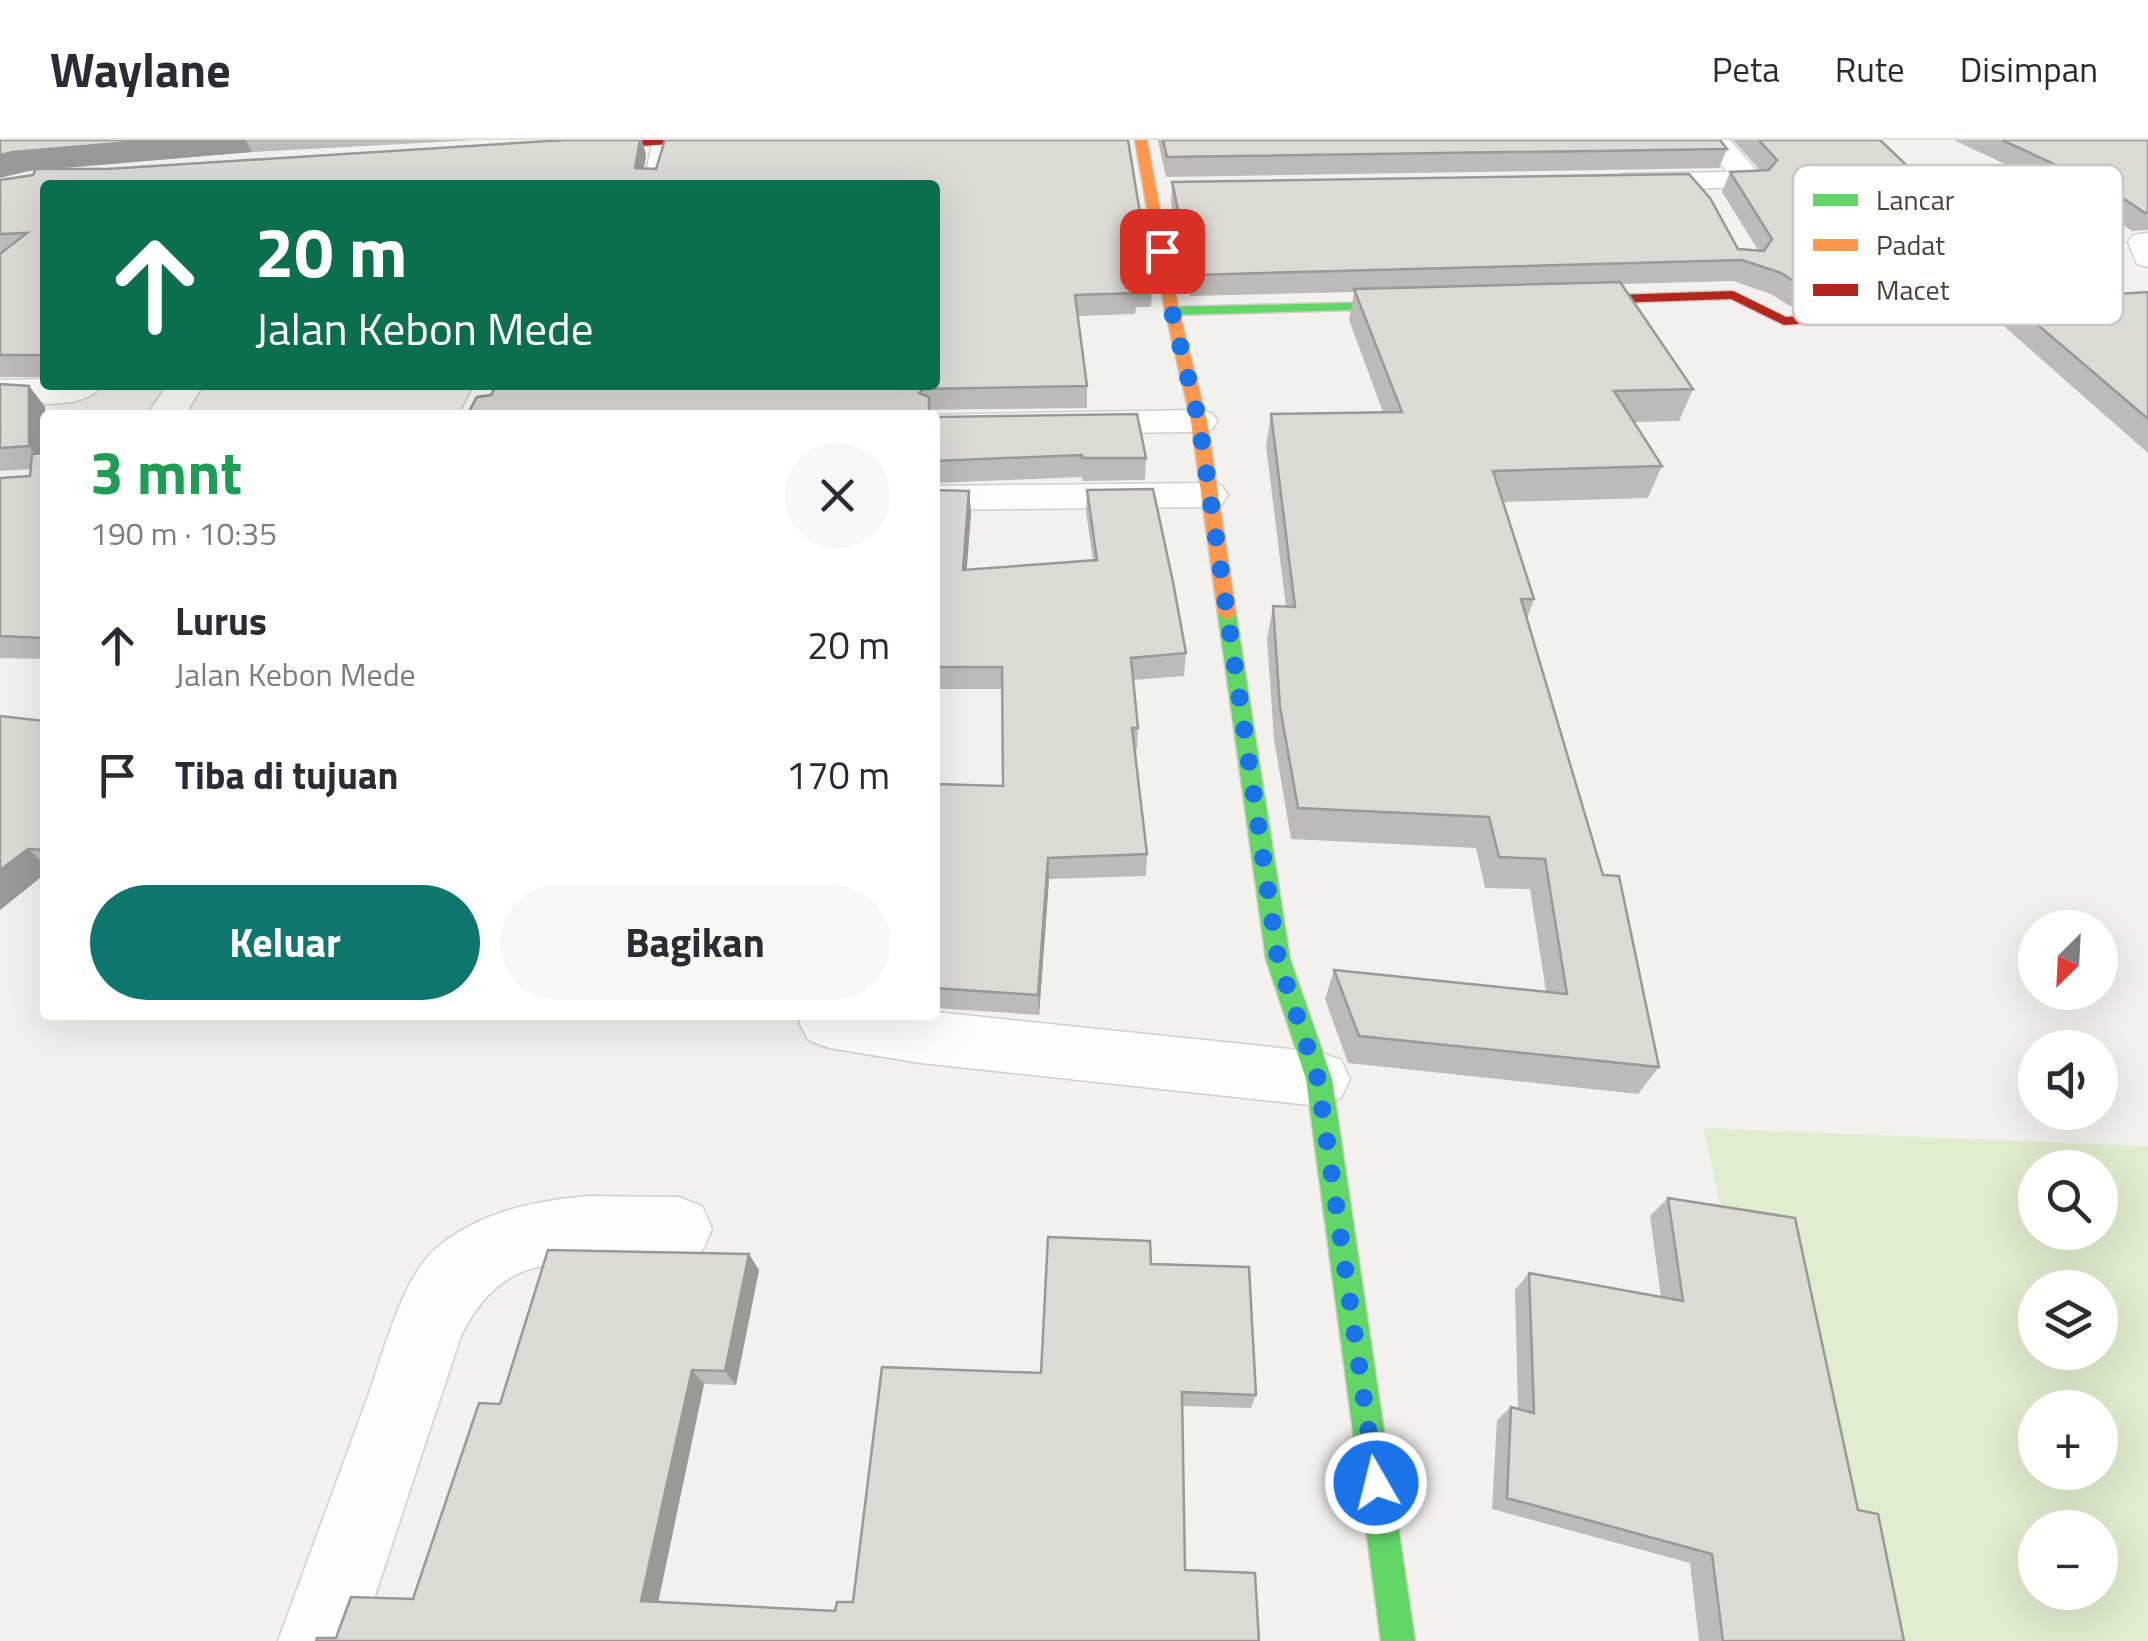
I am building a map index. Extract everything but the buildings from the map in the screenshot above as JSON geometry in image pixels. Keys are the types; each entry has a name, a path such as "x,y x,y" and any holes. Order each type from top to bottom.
{"street":[{"path":"552,148 691,140"},
{"path":"1142,140 1172,312 1199,422 1278,959 1318,1079 1398,1641"},
{"path":"1594,183 1750,180 1715,140"},
{"path":"1692,182 1719,213"},
{"path":"1150,190 1188,189"},
{"path":"2148,242 2144,242 2148,257"},
{"path":"1540,301 1733,295 1784,321 1793,320"},
{"path":"2123,299 2148,297"},
{"path":"1172,312 1444,304"},
{"path":"0,391 75,390"},
{"path":"940,424 1199,422"},
{"path":"940,498 1208,495"},
{"path":"829,1022 920,1038 1318,1079"},
{"path":"319,1641 430,1322 455,1277 490,1249 534,1234 678,1229"}],"lane":[{"path":"653,180 662,142"}],"green space":[{"path":"1704,1128 2148,1146 2148,1641 1892,1641 1789,1229 1722,1214"}],"traffic: fast":[{"path":"2123,299 2148,297"},
{"path":"1172,311 1424,305"},
{"path":"1227,614 1278,959 1319,1079 1398,1641"}],"traffic: slow":[{"path":"1141,140 1172,311 1199,421 1227,614"}],"traffic: jam":[{"path":"569,147 691,140"},
{"path":"1555,301 1733,295 1784,321 1793,320"}],"route":[{"path":"1162,251 1172,312 1199,422 1278,959 1318,1079 1376,1483"}]}
